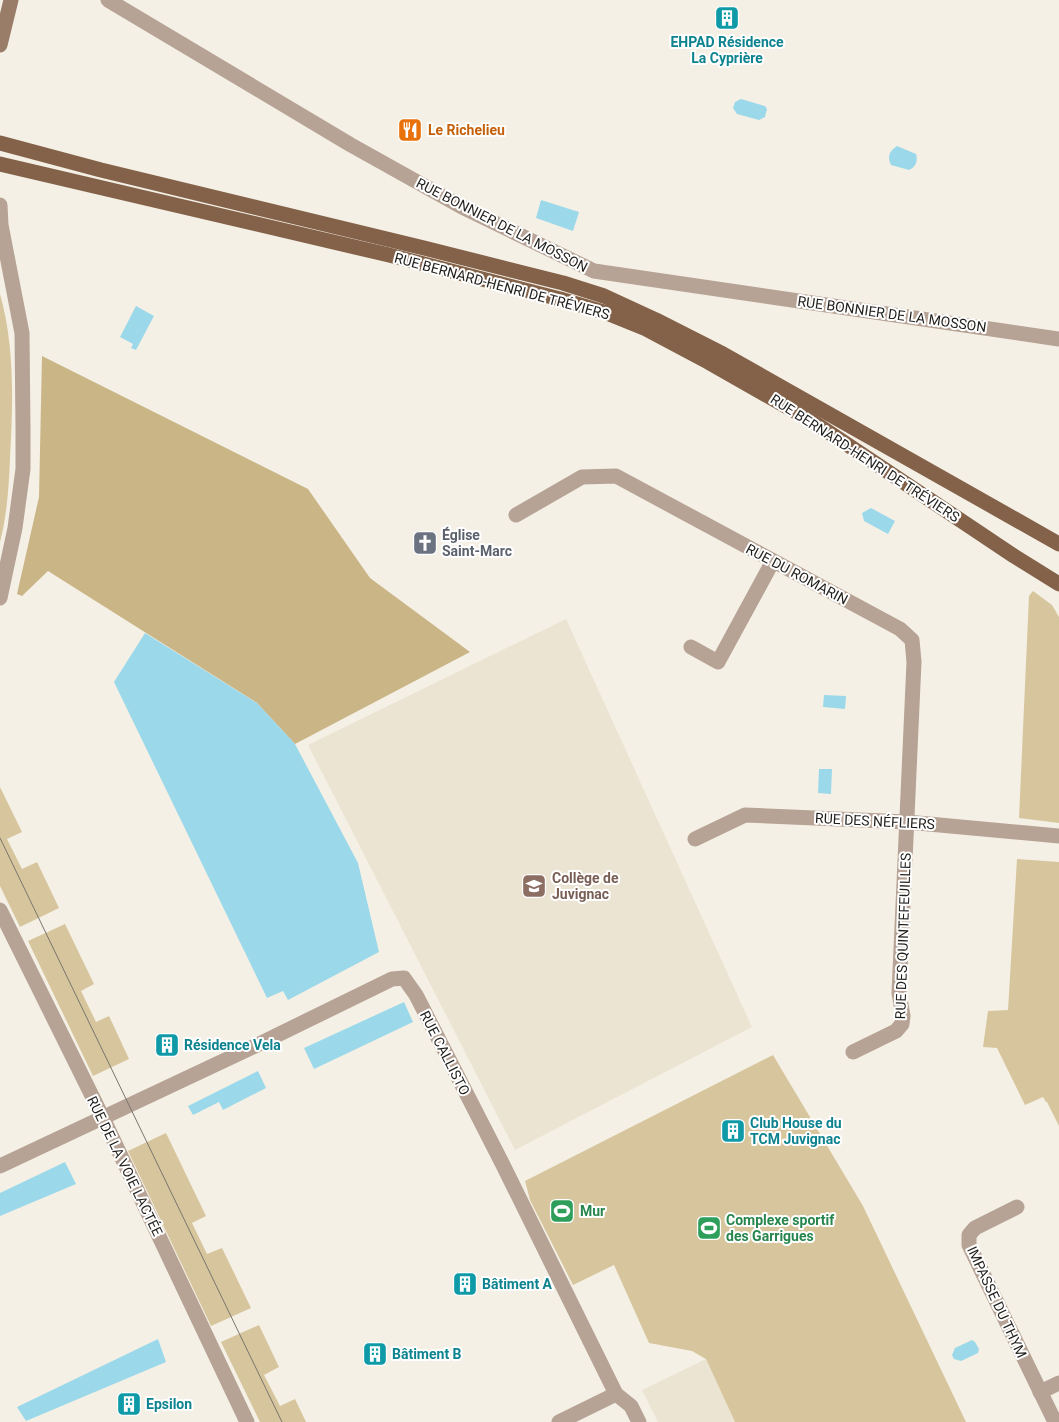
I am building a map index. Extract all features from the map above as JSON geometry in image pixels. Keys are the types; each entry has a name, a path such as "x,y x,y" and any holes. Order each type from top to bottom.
{"main road":[{"name":"RUE BERNARD-HENRI DE TRÉVIERS","path":"0,143 101,170 563,283 604,296 723,354 1059,544"},
{"name":"RUE BERNARD-HENRI DE TRÉVIERS","path":"0,164 416,262 607,313 644,328 812,422 1059,584"}],"street":[{"path":"0,45 12,0"},
{"name":"RUE BONNIER DE LA MOSSON","path":"108,0 351,145 462,208 594,271 1059,339"},
{"path":"0,205 1,225 22,333 23,349 23,469 15,528 0,598"},
{"path":"0,265 14,289"},
{"name":"RUE DU ROMARIN","path":"516,515 582,477 616,476 900,629 912,640 914,662 908,822"},
{"path":"691,647 718,662 773,561"},
{"name":"RUE DES NÉFLIERS","path":"696,840 745,815 908,822 1059,836"},
{"name":"RUE DES QUINTEFEUILLES","path":"853,1052 896,1032 902,1024 903,1016 900,993 908,822"},
{"name":"RUE DE LA VOIE LACTÉE","path":"0,910 103,1118 248,1422"},
{"name":"RUE CALLISTO","path":"103,1118 392,979 404,978 416,995 493,1146 616,1394 632,1406 639,1422"},
{"path":"0,1166 103,1118"},
{"name":"IMPASSE DU THYM","path":"1018,1207 975,1228 968,1235 970,1245 1040,1392"},
{"path":"1055,1422 1040,1392 1059,1383"},
{"path":"559,1422 616,1394"}],"shaded area":[{"path":"0,294 11,355 12,396 8,490 0,542"},
{"path":"42,356 308,489 370,578 470,652 295,744 257,703 48,571 22,596 17,594 39,497"},
{"path":"1033,591 1052,605 1059,617 1059,823 1019,818 1029,596"},
{"name":"Collège de Juvignac","path":"566,619 752,1027 515,1150 308,745"},
{"path":"0,787 22,832 7,839 22,869 37,862 59,908 20,927 0,886"},
{"path":"1017,859 1059,862 1059,1126 1043,1097 1025,1105 997,1048 983,1047 988,1011 1008,1010"},
{"path":"65,924 94,984 81,991 96,1022 109,1016 129,1059 93,1076 28,941"},
{"name":"Complexe sportif des Garrigues","path":"773,1055 863,1206 966,1422 735,1422 706,1359 692,1351 649,1343 614,1265 573,1285 530,1200 525,1181"},
{"path":"166,1133 206,1216 192,1223 207,1254 222,1248 251,1308 211,1326 128,1151"},
{"path":"259,1325 279,1367 264,1375 280,1406 295,1399 306,1422 260,1422 221,1342"},
{"path":"706,1359 735,1422 658,1422 642,1390"}],"water":[{"path":"741,99 765,106 767,109 765,117 759,120 737,114 733,108 735,102"},
{"path":"897,146 916,154 916,164 911,169 891,165 890,154"},
{"path":"541,200 579,212 573,231 536,218"},
{"path":"136,306 154,316 136,350 131,348 133,344 120,337"},
{"path":"871,508 895,521 888,534 864,521 862,513"},
{"path":"145,633 257,703 295,744 358,863 379,952 288,1000 283,991 267,998 114,682"},
{"path":"824,695 846,696 845,709 823,707"},
{"path":"819,769 832,769 831,794 818,793"},
{"path":"404,1002 413,1022 314,1069 304,1048"},
{"path":"258,1071 266,1088 223,1110 219,1102 193,1115 188,1106"},
{"path":"65,1162 76,1184 0,1216 0,1193"},
{"path":"158,1339 166,1362 26,1421 17,1407"},
{"path":"972,1340 979,1349 978,1353 961,1361 954,1359 952,1355 955,1348"}],"tram line":[{"path":"0,838 282,1422"}],"place":[{"name":"EHPAD Résidence La Cyprière","path":"727,18"},
{"name":"Le Richelieu","path":"410,130"},
{"name":"Église Saint-Marc","path":"425,543"},
{"name":"Collège de Juvignac","path":"534,886"},
{"name":"Résidence Vela","path":"167,1045"},
{"name":"Club House du TCM Juvignac","path":"733,1131"},
{"name":"Mur","path":"562,1211"},
{"name":"Complexe sportif des Garrigues","path":"709,1228"},
{"name":"Bâtiment A","path":"465,1284"},
{"name":"Bâtiment B","path":"375,1354"},
{"name":"Epsilon","path":"129,1404"}]}
